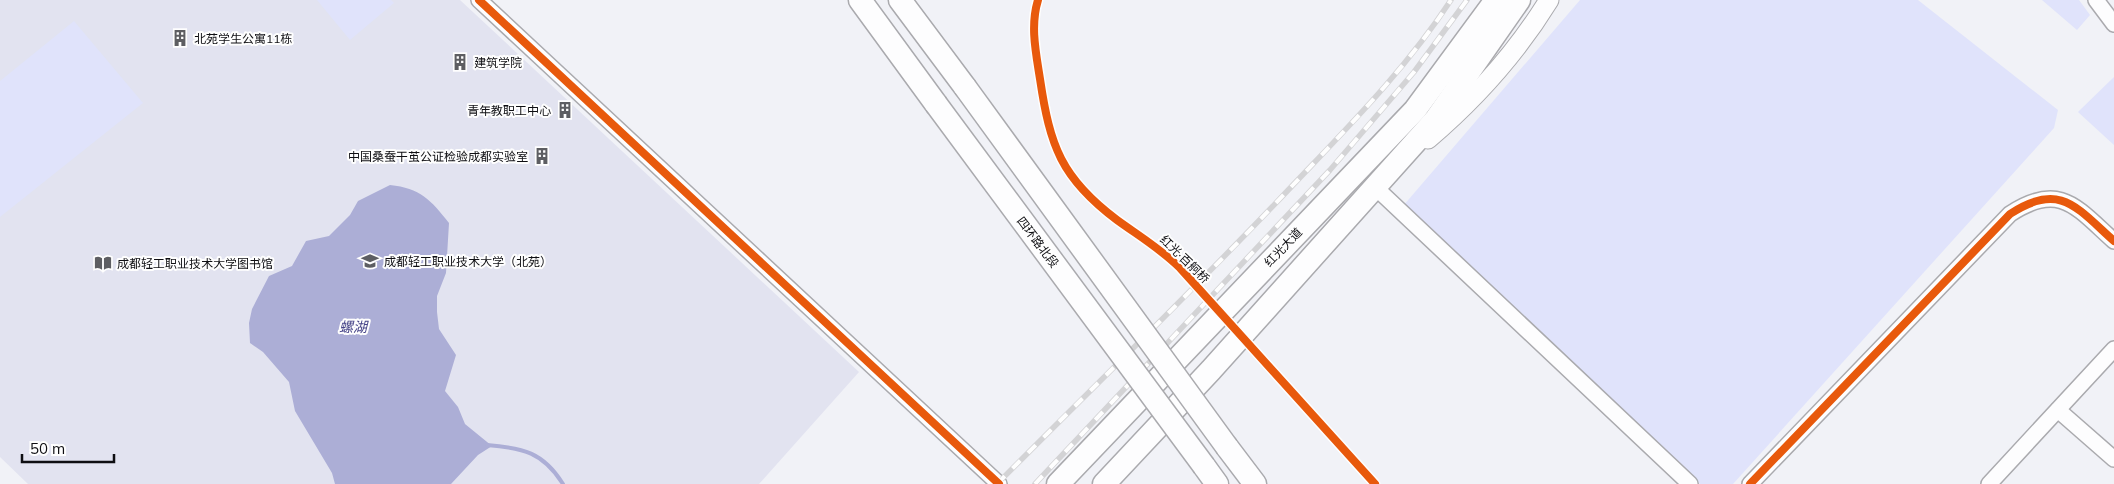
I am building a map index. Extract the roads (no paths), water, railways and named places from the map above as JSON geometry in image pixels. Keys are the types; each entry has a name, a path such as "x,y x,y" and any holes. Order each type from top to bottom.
{"highway":[{"name":"四环路北段","path":"860,0 1216,484"},
{"path":"900,0 1254,484"},
{"name":"红光大道","path":"1058,484 1415,110 1496,0"},
{"path":"1104,484 1211,370 1436,119 1519,0"}],"main road":[{"path":"1380,181 1455,116 1527,36 1549,0"}],"street":[{"path":"479,0 999,484"},
{"path":"2096,0 2114,24"},
{"path":"1380,181 1690,484"},
{"path":"1750,484 2016,210 2028,202 2045,198 2063,201 2074,205 2114,241"},
{"path":"1989,484 2114,349"},
{"path":"2058,410 2114,459"}],"water":[{"name":"螺湖","path":"390,185 417,192 430,202 449,223 446,273 437,296 439,329 456,355 445,391 458,407 465,424 492,446 478,455 451,484 335,484 332,473 295,411 289,382 263,352 250,343 249,323 252,309 269,276 292,266 306,241 329,236 350,215 358,201"}],"waterway":[{"path":"487,445 522,450 540,458 563,484"}],"railway":[{"path":"997,484 1219,262 1334,142 1396,74 1451,0"},
{"path":"1035,484 1330,170 1414,72 1467,0"}],"place":[{"name":"北苑学生公寓11栋","path":"180,38"},
{"name":"建筑学院","path":"460,62"},
{"name":"青年教职工中心","path":"565,110"},
{"name":"中国桑蚕干茧公证检验成都实验室","path":"542,156"},
{"name":"成都轻工职业技术大学（北苑）","path":"370,261"},
{"name":"成都轻工职业技术大学图书馆","path":"103,263"}]}
